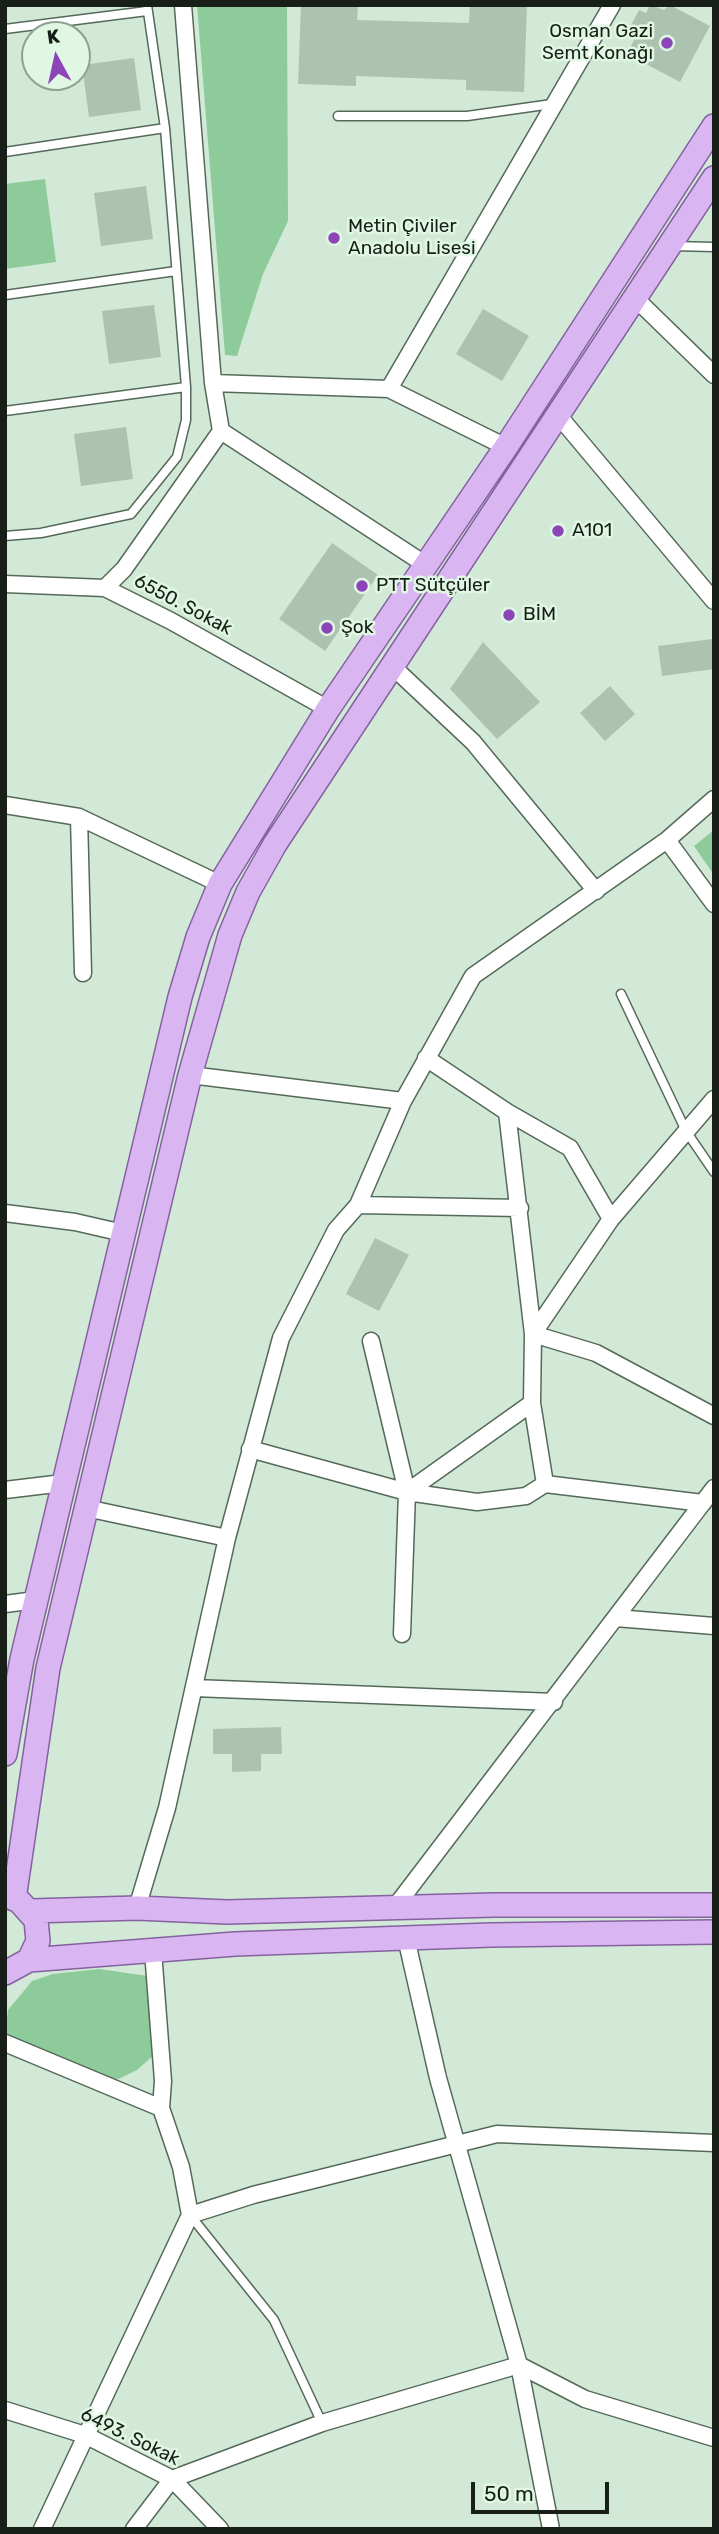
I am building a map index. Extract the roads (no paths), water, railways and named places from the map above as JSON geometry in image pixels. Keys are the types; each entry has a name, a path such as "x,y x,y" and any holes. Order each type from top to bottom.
{"main road":[{"path":"5,1754 63,1483 180,997 198,937 220,884 328,709 506,447 714,126"},
{"path":"29,1960 35,1951 38,1930 17,1902 48,1668 190,1075 229,934 248,892 275,844 714,178"},
{"path":"17,1902 227,1912 395,1907 714,1905"},
{"path":"5,1973 29,1960 235,1944 714,1932"}],"street":[{"path":"105,588 124,569 221,431 213,383 183,5"},
{"path":"389,389 552,104 612,5"},
{"path":"635,298 714,375"},
{"path":"213,383 389,389 506,447"},
{"path":"558,415 714,601"},
{"path":"221,431 426,565"},
{"name":"6550. Sokak","path":"5,584 105,588 171,621 328,709"},
{"path":"392,666 473,742 596,891"},
{"path":"137,1908 167,1808 227,1538 281,1338 336,1230 358,1205 403,1101 474,976 667,841 714,799"},
{"path":"5,805 79,817 220,884"},
{"path":"79,817 83,973"},
{"path":"667,841 714,904"},
{"path":"426,1058 507,1112 570,1148 611,1219"},
{"path":"190,1075 403,1101"},
{"path":"533,1334 611,1219 714,1099"},
{"path":"507,1112 533,1334 532,1403 545,1484"},
{"path":"358,1205 520,1208"},
{"path":"5,1213 75,1222 123,1234"},
{"path":"533,1334 596,1353 714,1416"},
{"path":"371,1341 407,1492 402,1634"},
{"path":"407,1492 532,1403"},
{"path":"250,1449 407,1492 477,1502 526,1496 545,1484 703,1503"},
{"path":"5,1490 63,1483"},
{"path":"395,1907 554,1702 714,1488"},
{"path":"86,1508 227,1538"},
{"path":"5,1604 36,1600"},
{"path":"616,1618 714,1626"},
{"path":"194,1688 554,1702"},
{"path":"406,1938 426,2034 519,2365 551,2529"},
{"path":"42,2529 190,2215 181,2167 161,2108 163,2081 153,1951"},
{"path":"5,2043 161,2108"},
{"path":"190,2215 253,2195 497,2134 714,2143"},
{"path":"134,2529 172,2479 322,2423 519,2365 584,2399 714,2438"},
{"name":"6493. Sokak","path":"5,2410 85,2435 172,2479 219,2529"}],"lane":[{"path":"5,29 147,8 165,128 186,387 186,420 177,457 131,514 41,533 5,536"},
{"path":"338,116 467,116 552,104"},
{"path":"5,152 165,128"},
{"path":"669,246 714,247"},
{"path":"5,295 176,271"},
{"path":"5,411 186,387"},
{"path":"621,994 686,1131 714,1172"},
{"path":"190,2215 274,2320 322,2423"}],"place":[{"name":"Osman Gazi Semt Konağı","path":"667,43"},
{"name":"Metin Çiviler Anadolu Lisesi","path":"334,238"},
{"name":"A101","path":"558,531"},
{"name":"PTT Sütçüler","path":"362,586"},
{"name":"BİM","path":"509,615"},
{"name":"Şok","path":"327,628"}]}
